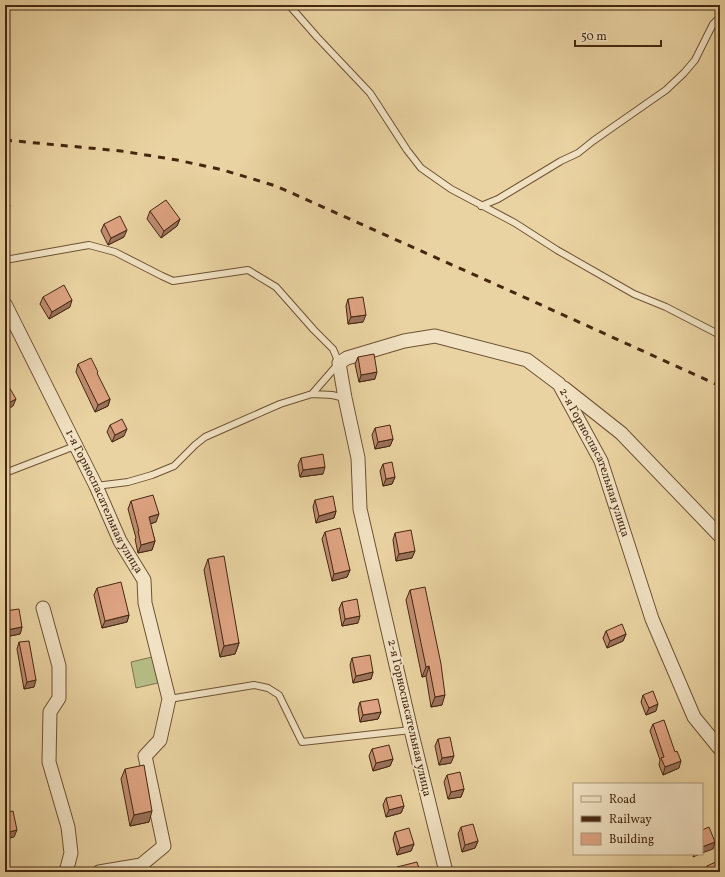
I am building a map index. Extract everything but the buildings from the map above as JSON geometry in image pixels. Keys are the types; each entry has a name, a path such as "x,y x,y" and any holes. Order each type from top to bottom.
{"street":[{"name":"1-я Горноспасательная улица","path":"5,304 96,486 120,541 144,580 145,603 169,698 160,740 145,756 164,846 141,865 99,872"},
{"name":"2-я Горноспасательная улица","path":"446,872 411,730 360,509 358,458 339,363 347,358 404,341 435,336 527,360 559,384 601,461 652,619 694,717 720,749"},
{"path":"559,384 621,433 719,533"},
{"path":"43,608 59,666 59,698 50,712 49,762 68,827 71,853 66,872"}],"lane":[{"path":"289,5 370,93 406,150 421,168 451,189 515,223 557,250 634,294 666,307 720,335"},
{"path":"481,206 498,199 560,161 578,153 666,90 695,60 714,24 720,17"},
{"path":"5,260 89,245 115,252 173,281 248,270 276,287 333,349 339,363 312,394"},
{"path":"96,486 128,482 152,475 174,466 205,437 280,404 312,394 332,395 345,398"},
{"path":"5,474 75,446"},
{"path":"169,698 254,685 268,688 279,695 302,742 411,730"}],"green space":[{"path":"152,657 158,683 136,688 131,662"}],"railway":[{"path":"5,140 121,151 177,160 223,170 276,186 720,386"}]}
